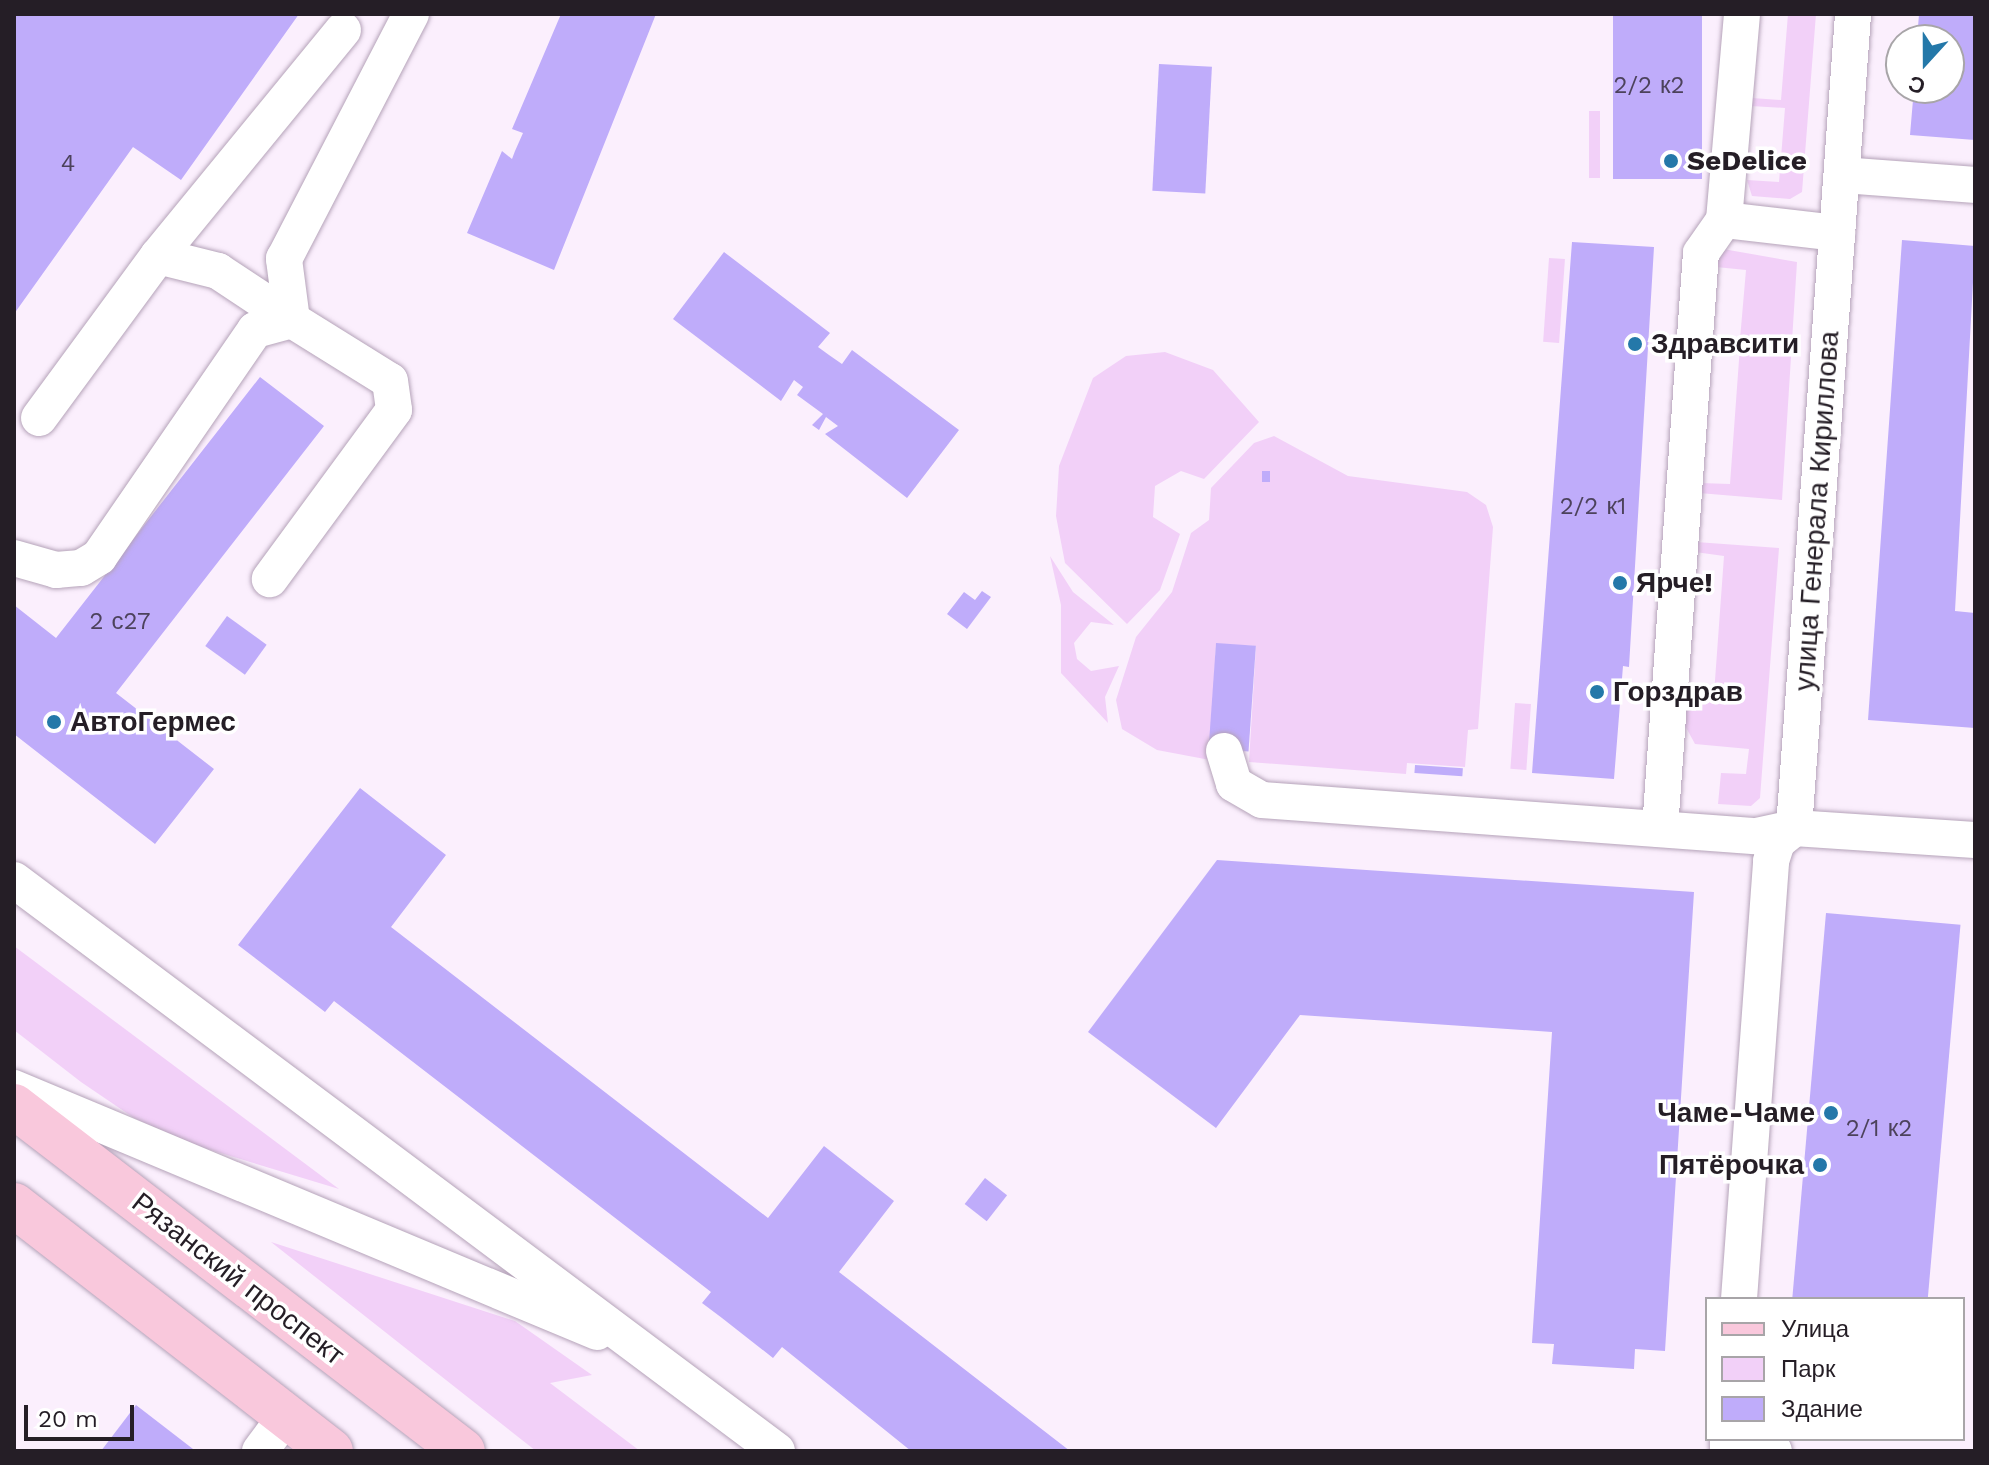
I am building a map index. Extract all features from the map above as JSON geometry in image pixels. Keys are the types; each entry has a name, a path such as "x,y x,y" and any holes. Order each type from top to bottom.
{"main road":[{"name":"Рязанский проспект","path":"14,1106 463,1451"},
{"path":"14,1205 331,1451"}],"street":[{"path":"292,320 284,259 411,14"},
{"path":"1660,829 1701,253 1724,220 1742,14"},
{"name":"улица Генерала Кириллова","path":"1794,828 1853,14"},
{"path":"39,418 158,256 343,30"},
{"path":"1842,175 1975,185"},
{"path":"1724,220 1837,233"},
{"path":"158,256 218,271 390,381 394,410 270,579"},
{"path":"14,558 56,570 99,557 255,330 292,320"},
{"path":"1224,751 1234,784 1262,800 1756,836 1794,828 1975,840"},
{"path":"1739,1297 1771,855 1794,828"},
{"path":"14,880 777,1451"},
{"path":"14,1088 647,1352"},
{"path":"260,1451 286,1416"},
{"path":"1726,1446 1774,1451"}],"green space":[{"path":"1788,14 1816,14 1802,192 1790,199 1752,196 1747,180 1779,182 1785,108 1751,106 1752,98 1781,100"},
{"path":"1589,111 1600,111 1600,178 1589,178"},
{"path":"1723,249 1797,262 1782,500 1699,493 1700,483 1730,484 1740,346 1710,343 1711,337 1740,339 1746,270 1716,267"},
{"path":"1549,258 1565,259 1559,343 1543,342"},
{"path":"1165,352 1213,370 1259,422 1204,479 1181,471 1155,486 1153,517 1180,534 1160,590 1127,624 1065,563 1056,516 1059,466 1093,378 1126,356"},
{"path":"1274,436 1348,476 1467,492 1486,505 1493,527 1478,729 1468,730 1465,767 1407,763 1406,774 1249,762 1256,646 1216,644 1210,760 1157,750 1122,729 1116,700 1136,637 1172,592 1191,533 1209,520 1211,488 1254,443"},
{"path":"1696,542 1779,548 1760,798 1751,806 1718,804 1721,773 1746,774 1749,749 1695,744 1682,720 1685,692 1714,694 1724,556 1695,552"},
{"path":"1050,556 1073,592 1114,625 1091,622 1074,643 1077,659 1091,671 1119,666 1105,697 1108,723 1061,673 1061,605"},
{"path":"1515,703 1531,704 1526,770 1510,769"},
{"path":"14,946 339,1189 194,1145 134,1118 81,1082 14,1030"},
{"path":"271,1242 515,1321 592,1375 550,1383 640,1451 536,1451"}],"building":[{"path":"14,14 299,14 181,180 133,147 14,314"},
{"path":"561,14 656,14 554,270 467,233 502,151 512,159 523,133 512,129"},
{"path":"1613,14 1702,14 1702,179 1613,179"},
{"path":"1919,14 1975,14 1975,140 1910,135 1913,104 1965,104 1965,24 1918,24"},
{"path":"1159,64 1212,67 1205,194 1152,191"},
{"path":"1902,240 1975,246 1955,611 1975,613 1975,728 1868,720"},
{"path":"1572,242 1654,247 1629,667 1623,666 1614,779 1532,773"},
{"path":"724,252 830,333 818,347 842,364 852,350 959,430 907,498 825,434 838,426 826,417 819,430 812,425 823,414 797,395 803,387 794,380 781,401 673,319"},
{"path":"260,377 324,426 116,693 214,769 155,844 14,734 14,605 56,638"},
{"path":"1262,471 1270,471 1270,482 1262,482"},
{"path":"982,591 991,597 967,629 947,614 964,592 975,600"},
{"path":"227,616 267,645 245,675 205,646"},
{"path":"1216,643 1256,646 1249,752 1209,749"},
{"path":"1415,765 1463,768 1462,776 1414,773"},
{"path":"360,788 446,855 391,927 768,1218 824,1146 894,1201 839,1272 1070,1451 911,1451 782,1347 773,1358 702,1303 711,1292 334,1001 325,1012 238,945"},
{"path":"1217,860 1694,892 1665,1351 1635,1349 1634,1369 1552,1364 1554,1344 1532,1343 1552,1032 1300,1015 1216,1128 1088,1032"},
{"path":"1826,913 1960,925 1928,1297 1792,1297"},
{"path":"985,1178 1007,1195 987,1221 965,1204"},
{"path":"136,1405 193,1449 192,1451 101,1451"}],"place":[{"name":"SeDelice","path":"1671,161"},
{"name":"Здравсити","path":"1635,344"},
{"name":"Ярче!","path":"1620,583"},
{"name":"Горздрав","path":"1597,692"},
{"name":"АвтоГермес","path":"54,722"},
{"name":"Чаме-Чаме","path":"1831,1113"},
{"name":"Пятёрочка","path":"1820,1165"}]}
